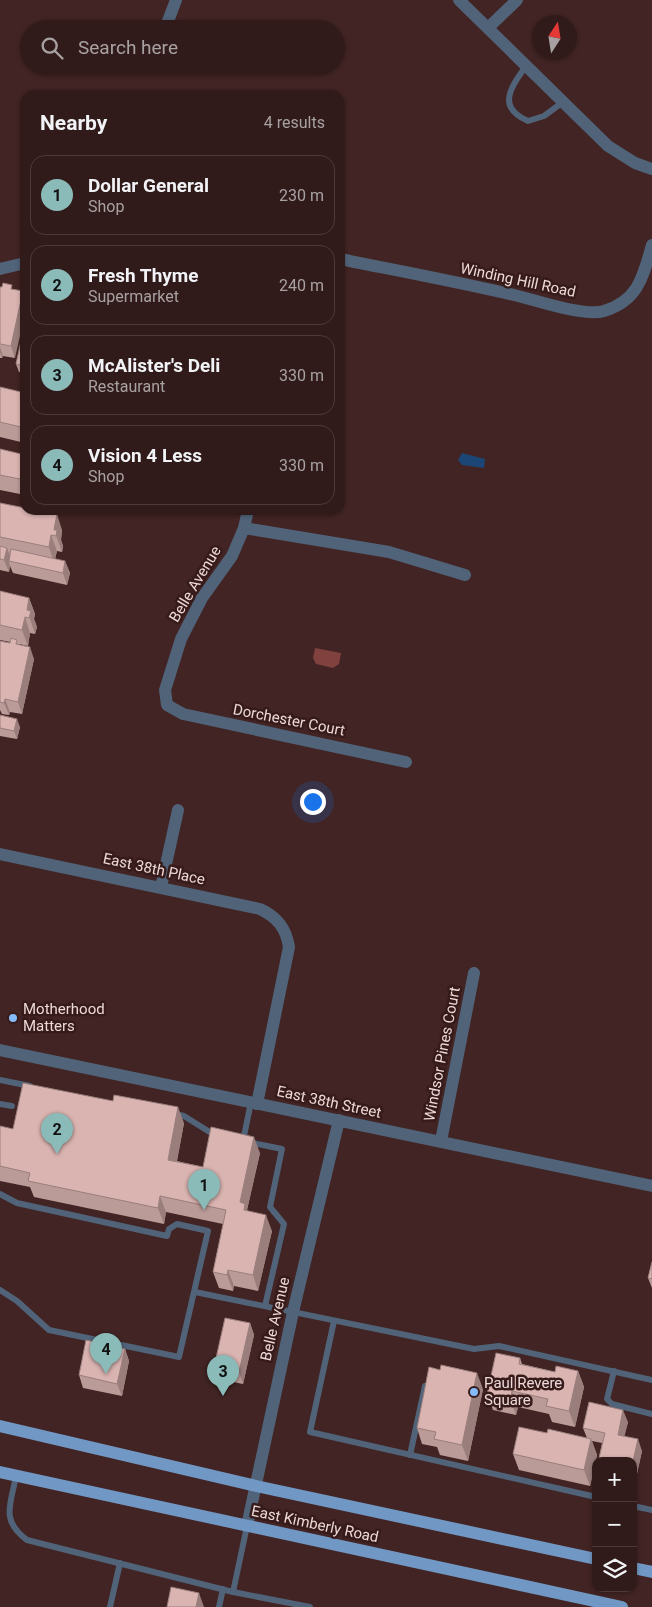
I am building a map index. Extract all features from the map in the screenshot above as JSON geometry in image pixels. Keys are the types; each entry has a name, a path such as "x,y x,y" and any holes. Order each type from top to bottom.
{"main road":[{"name":"East Kimberly Road","path":"0,1426 256,1486 592,1559"},
{"name":"East Kimberly Road","path":"0,1472 622,1607"},
{"path":"637,1569 652,1572"}],"street":[{"path":"168,20 176,0"},
{"path":"459,0 608,146 635,163 652,169"},
{"path":"488,28 517,0"},
{"name":"Winding Hill Road","path":"345,260 519,296 572,310 602,312 628,299 642,281 652,245"},
{"path":"0,268 20,264"},
{"name":"Belle Avenue","path":"167,705 166,690 181,639 202,598 232,556 244,528 247,515"},
{"path":"244,528 389,552 466,575"},
{"name":"Dorchester Court","path":"167,705 183,714 406,762"},
{"path":"161,887 178,810"},
{"name":"East 38th Place","path":"0,854 260,908 271,914 285,930 288,938 288,958 254,1103"},
{"name":"Windsor Pines Court","path":"441,1141 474,973"},
{"name":"East 38th Street","path":"0,1050 652,1186"},
{"name":"Belle Avenue","path":"247,1526 293,1312 339,1120"}],"lane":[{"path":"526,66 511,87 509,105 516,116 528,121 544,116 563,102"},
{"path":"0,1080 39,1088"},
{"path":"243,1141 254,1103"},
{"path":"0,1104 12,1106"},
{"path":"164,1112 184,1116 213,1135 220,1136"},
{"path":"235,1140 282,1149 270,1206 284,1224 265,1306"},
{"path":"0,1194 18,1203 167,1236 168,1229 177,1224 208,1231 179,1357 49,1330 17,1301 0,1290"},
{"path":"195,1292 474,1349 499,1346 652,1380"},
{"path":"334,1321 310,1432 592,1496"},
{"path":"614,1371 607,1399 612,1404 652,1414"},
{"path":"410,1455 425,1386"},
{"path":"16,1476 10,1509 10,1521 14,1531 27,1540 233,1592 310,1607"},
{"path":"637,1507 652,1510"},
{"path":"233,1592 247,1526"},
{"path":"110,1607 120,1563"},
{"path":"219,1607 223,1589"}],"shaded area":[{"path":"315,648 341,653 339,664 333,668 316,664 313,658"}],"water":[{"path":"462,453 485,459 484,468 462,465 458,460"}],"building":[{"path":"3,283 12,285 11,289 20,290 20,305 11,346 0,344 0,287 2,287"},
{"path":"20,346 20,365 16,364"},
{"path":"0,387 20,392 20,427 0,422"},
{"path":"0,449 20,454 20,479 0,475"},
{"path":"0,503 20,507 20,515 57,515 54,530 57,530 56,536 51,535 49,547 0,537"},
{"path":"0,546 7,548 4,560 0,559"},
{"path":"11,549 65,561 63,573 9,561"},
{"path":"0,591 29,598 27,610 31,611 29,618 25,617 22,630 0,625"},
{"path":"11,638 17,640 16,644 30,647 18,702 5,699 4,703 0,702 0,641 10,643"},
{"path":"0,715 17,719 14,731 0,728"},
{"path":"23,1083 113,1101 114,1095 178,1107 168,1160 203,1167 211,1127 254,1137 240,1202 245,1204 244,1210 266,1215 253,1275 228,1270 227,1275 213,1272 226,1210 160,1196 158,1208 28,1181 30,1173 0,1166 0,1126 13,1129"},
{"path":"652,1262 652,1279 648,1278"},
{"path":"225,1318 250,1323 239,1372 214,1367"},
{"path":"86,1340 125,1349 117,1384 79,1375"},
{"path":"496,1353 520,1358 519,1364 555,1372 556,1366 578,1371 569,1411 546,1406 548,1399 512,1391 510,1399 487,1394"},
{"path":"441,1365 477,1373 462,1445 434,1439 436,1432 417,1428 429,1367 440,1370"},
{"path":"589,1402 623,1410 618,1435 638,1439 634,1457 599,1457 605,1433 583,1428"},
{"path":"519,1427 547,1433 548,1429 591,1439 584,1470 513,1454"},
{"path":"171,1587 199,1593 196,1607 167,1607"}],"place":[{"name":"Motherhood Matters","path":"13,1018"},
{"name":"Fresh Thyme","path":"57,1154"},
{"name":"Dollar General","path":"204,1210"},
{"name":"Vision 4 Less","path":"106,1374"},
{"name":"Paul Revere Square","path":"474,1392"},
{"name":"McAlister's Deli","path":"223,1396"}]}
